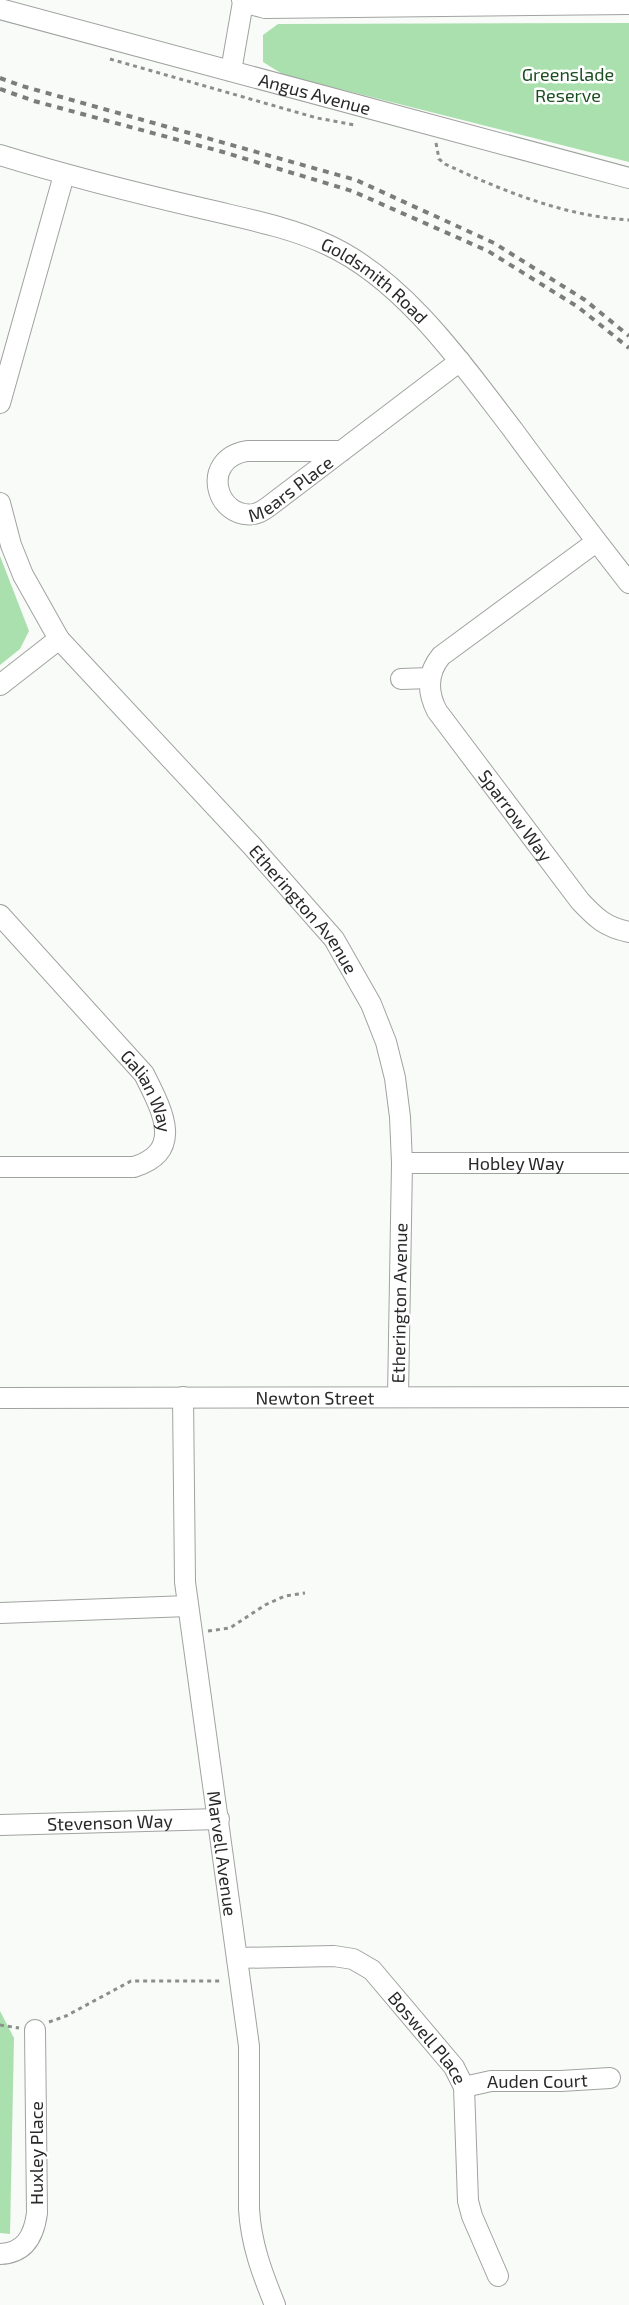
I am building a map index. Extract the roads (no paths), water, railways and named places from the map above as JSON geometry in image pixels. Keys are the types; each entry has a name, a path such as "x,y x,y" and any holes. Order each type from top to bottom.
{"street":[{"path":"231,71 242,1 264,8 629,4"},
{"name":"Angus Avenue","path":"0,9 629,178"},
{"name":"Goldsmith Road","path":"0,154 64,175 254,221 328,244 383,280 429,326 460,361 629,584"},
{"path":"0,403 64,175"},
{"name":"Mears Place","path":"342,452 247,451 235,453 222,466 218,477 218,488 222,498 230,508 242,513 255,514 268,508 342,452 460,361"},
{"name":"Etherington Avenue","path":"0,503 11,545 23,575 59,639 252,846 334,939 371,1004 386,1042 395,1078 400,1117 402,1163 398,1397"},
{"path":"401,679 430,678 434,665 441,656 596,542"},
{"path":"0,685 59,639"},
{"name":"Sparrow Way","path":"430,678 431,700 437,711 580,900 598,920 615,929 629,932"},
{"name":"Galian Way","path":"0,915 144,1074 154,1094 166,1135 164,1146 157,1155 150,1162 134,1167 0,1167"},
{"name":"Hobley Way","path":"402,1163 629,1162"},
{"name":"Newton Street","path":"0,1398 629,1397"},
{"name":"Marvell Avenue","path":"183,1398 183,1552 188,1606 249,2046 250,2232 260,2267 275,2305"},
{"path":"0,1613 188,1606"},
{"name":"Stevenson Way","path":"0,1824 219,1819"},
{"name":"Boswell Place","path":"237,1958 334,1956 353,1959 372,1970 454,2067 464,2087 468,2201 472,2216 498,2276"},
{"name":"Huxley Place","path":"0,2254 16,2252 24,2247 35,2227 37,2213 35,2030"},
{"name":"Auden Court","path":"464,2087 490,2081 561,2082 610,2078"}],"railway":[{"path":"0,78 22,86 356,180 494,243 585,300 629,336"},
{"path":"0,89 34,101 223,152 352,191 488,251 578,307 629,348"}],"park label":[{"name":"Greenslade Reserve","path":"568,84"}]}
